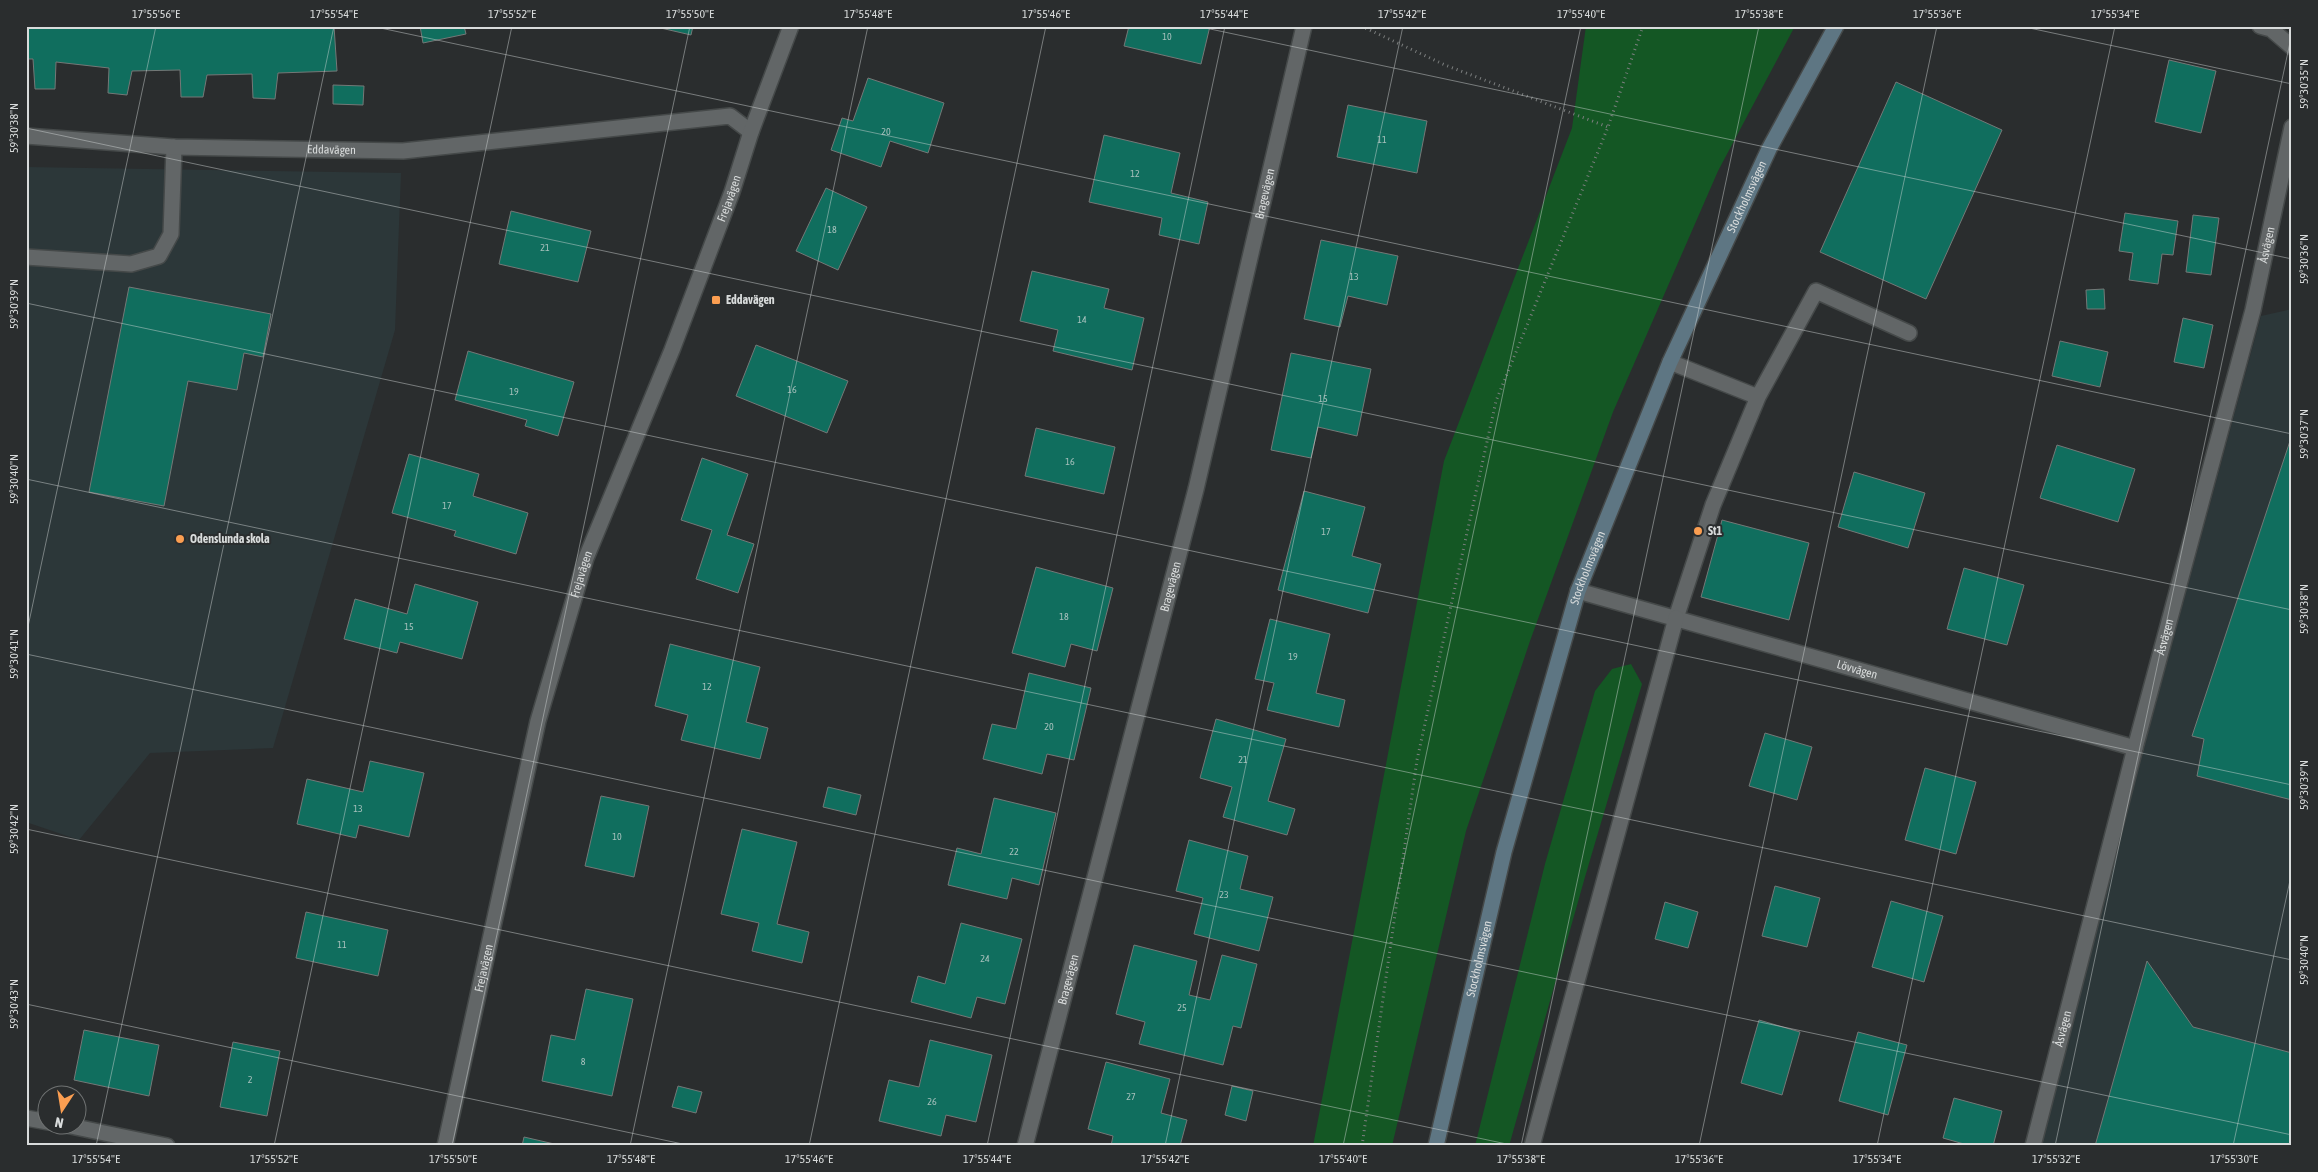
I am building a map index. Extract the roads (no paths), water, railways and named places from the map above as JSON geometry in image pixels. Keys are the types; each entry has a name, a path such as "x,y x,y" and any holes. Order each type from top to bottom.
{"main road":[{"name":"Stockholmsvägen","path":"1436,1146 1504,852 1578,591 1670,362 1769,149 1836,26"}],"street":[{"name":"Frejavägen","path":"445,1146 538,721 583,568 679,331 732,192 751,132 791,26"},
{"name":"Bragevägen","path":"1026,1146 1196,489 1304,26"},
{"path":"2268,27 2292,47"},
{"name":"Eddavägen","path":"26,136 174,147 403,151 730,116 751,132"},
{"name":"Åsvägen","path":"2033,1146 2135,748 2253,310 2292,127"},
{"path":"26,257 131,264 160,256 171,234 174,147"},
{"path":"1532,1146 1676,618 1713,505 1758,397 1816,291 1909,332"},
{"path":"1670,362 1758,397"},
{"name":"Lövvägen","path":"1578,591 2135,748"},
{"path":"88,1130 167,1146"}],"place":[{"name":"Eddavägen","path":"716,300"},
{"name":"St1","path":"1698,531"},
{"name":"Odenslunda skola","path":"180,539"}]}
